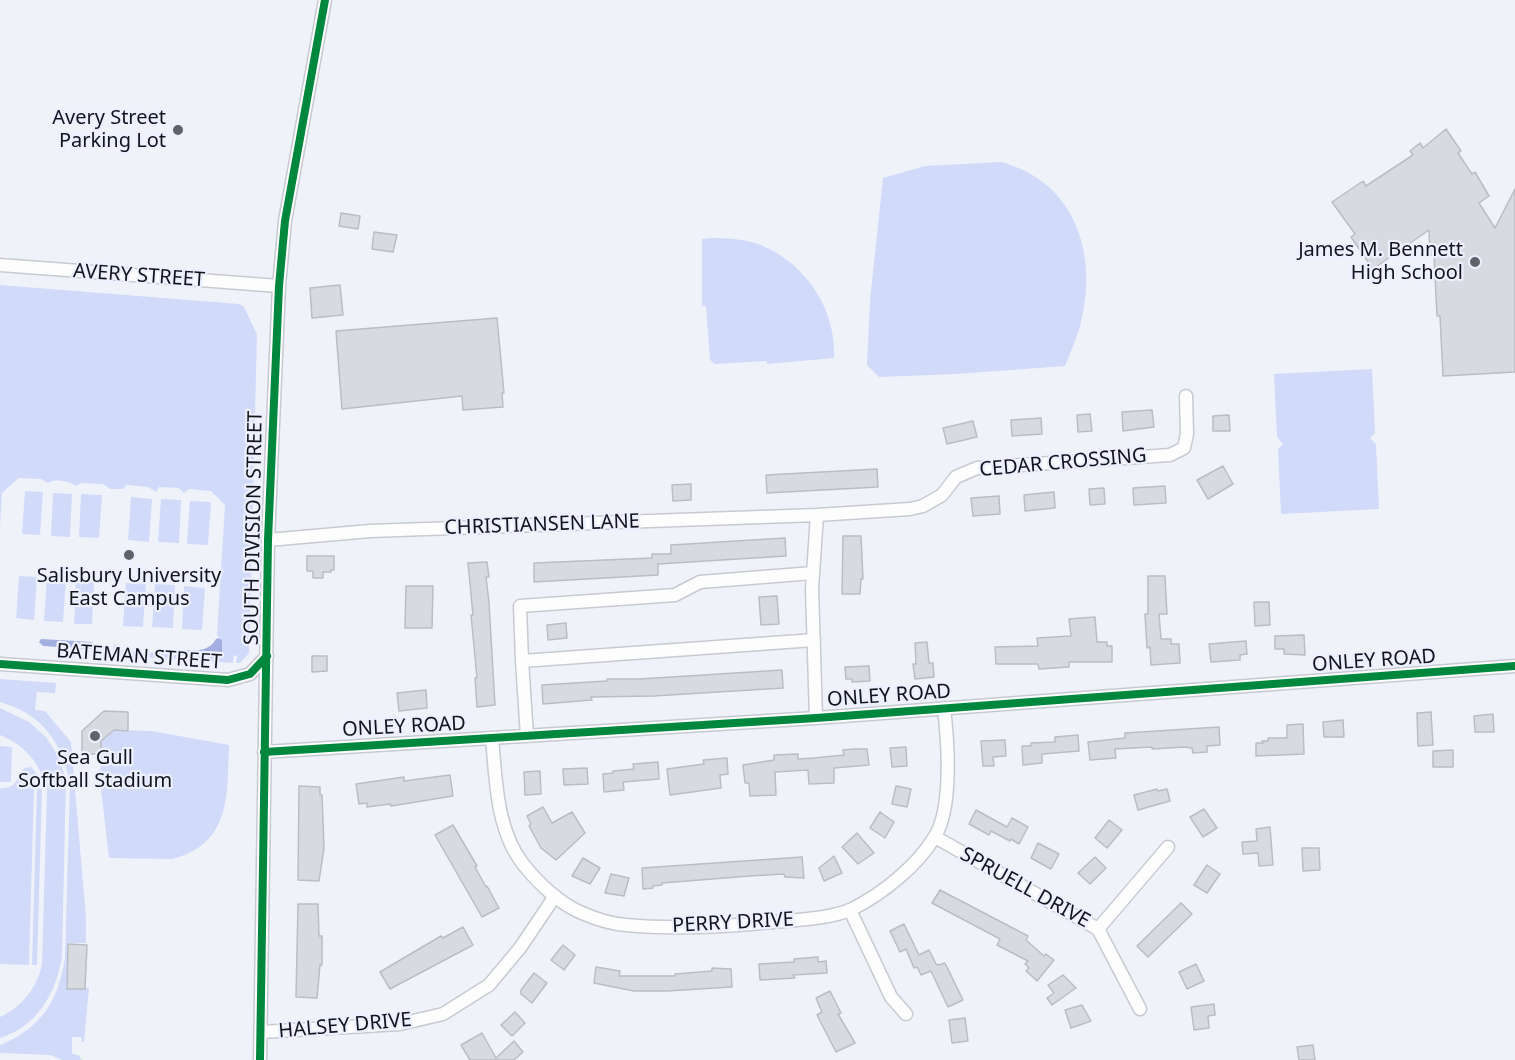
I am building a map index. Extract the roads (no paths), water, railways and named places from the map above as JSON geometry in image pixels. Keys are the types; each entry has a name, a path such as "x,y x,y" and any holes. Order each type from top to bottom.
{"street":[{"name":"SOUTH DIVISION STREET","path":"261,1060 268,540 279,286 285,222 325,0"},
{"name":"AVERY STREET","path":"0,265 279,286"},
{"name":"CEDAR CROSSING","path":"817,514 910,509 923,506 942,495 956,477 977,468 1170,455 1184,448 1187,434 1186,396"},
{"name":"CHRISTIANSEN LANE","path":"268,540 370,531 817,514"},
{"path":"816,718 813,573 817,514"},
{"path":"527,736 520,606 675,595 700,582 813,573"},
{"path":"522,661 814,640"},
{"name":"BATEMAN STREET","path":"0,664 228,680 250,674 267,656"},
{"name":"ONLEY ROAD","path":"264,752 816,718 1515,666"},
{"name":"PERRY DRIVE","path":"492,738 498,802 504,827 523,863 555,896 580,912 624,925 690,928 748,925 817,918 850,910 879,892 905,871 935,837 942,813 948,769 948,738 944,708"},
{"name":"SPRUELL DRIVE","path":"935,837 1098,929 1140,1009"},
{"path":"1098,929 1168,847"},
{"name":"HALSEY DRIVE","path":"261,1032 400,1024 443,1014 489,985 520,948 555,896"},
{"path":"850,910 891,996 906,1014"}],"place":[{"name":"Avery Street Parking Lot","path":"178,130"},
{"name":"James M. Bennett High School","path":"1475,262"},
{"name":"Salisbury University East Campus","path":"129,555"},
{"name":"Sea Gull Softball Stadium","path":"95,736"}]}
